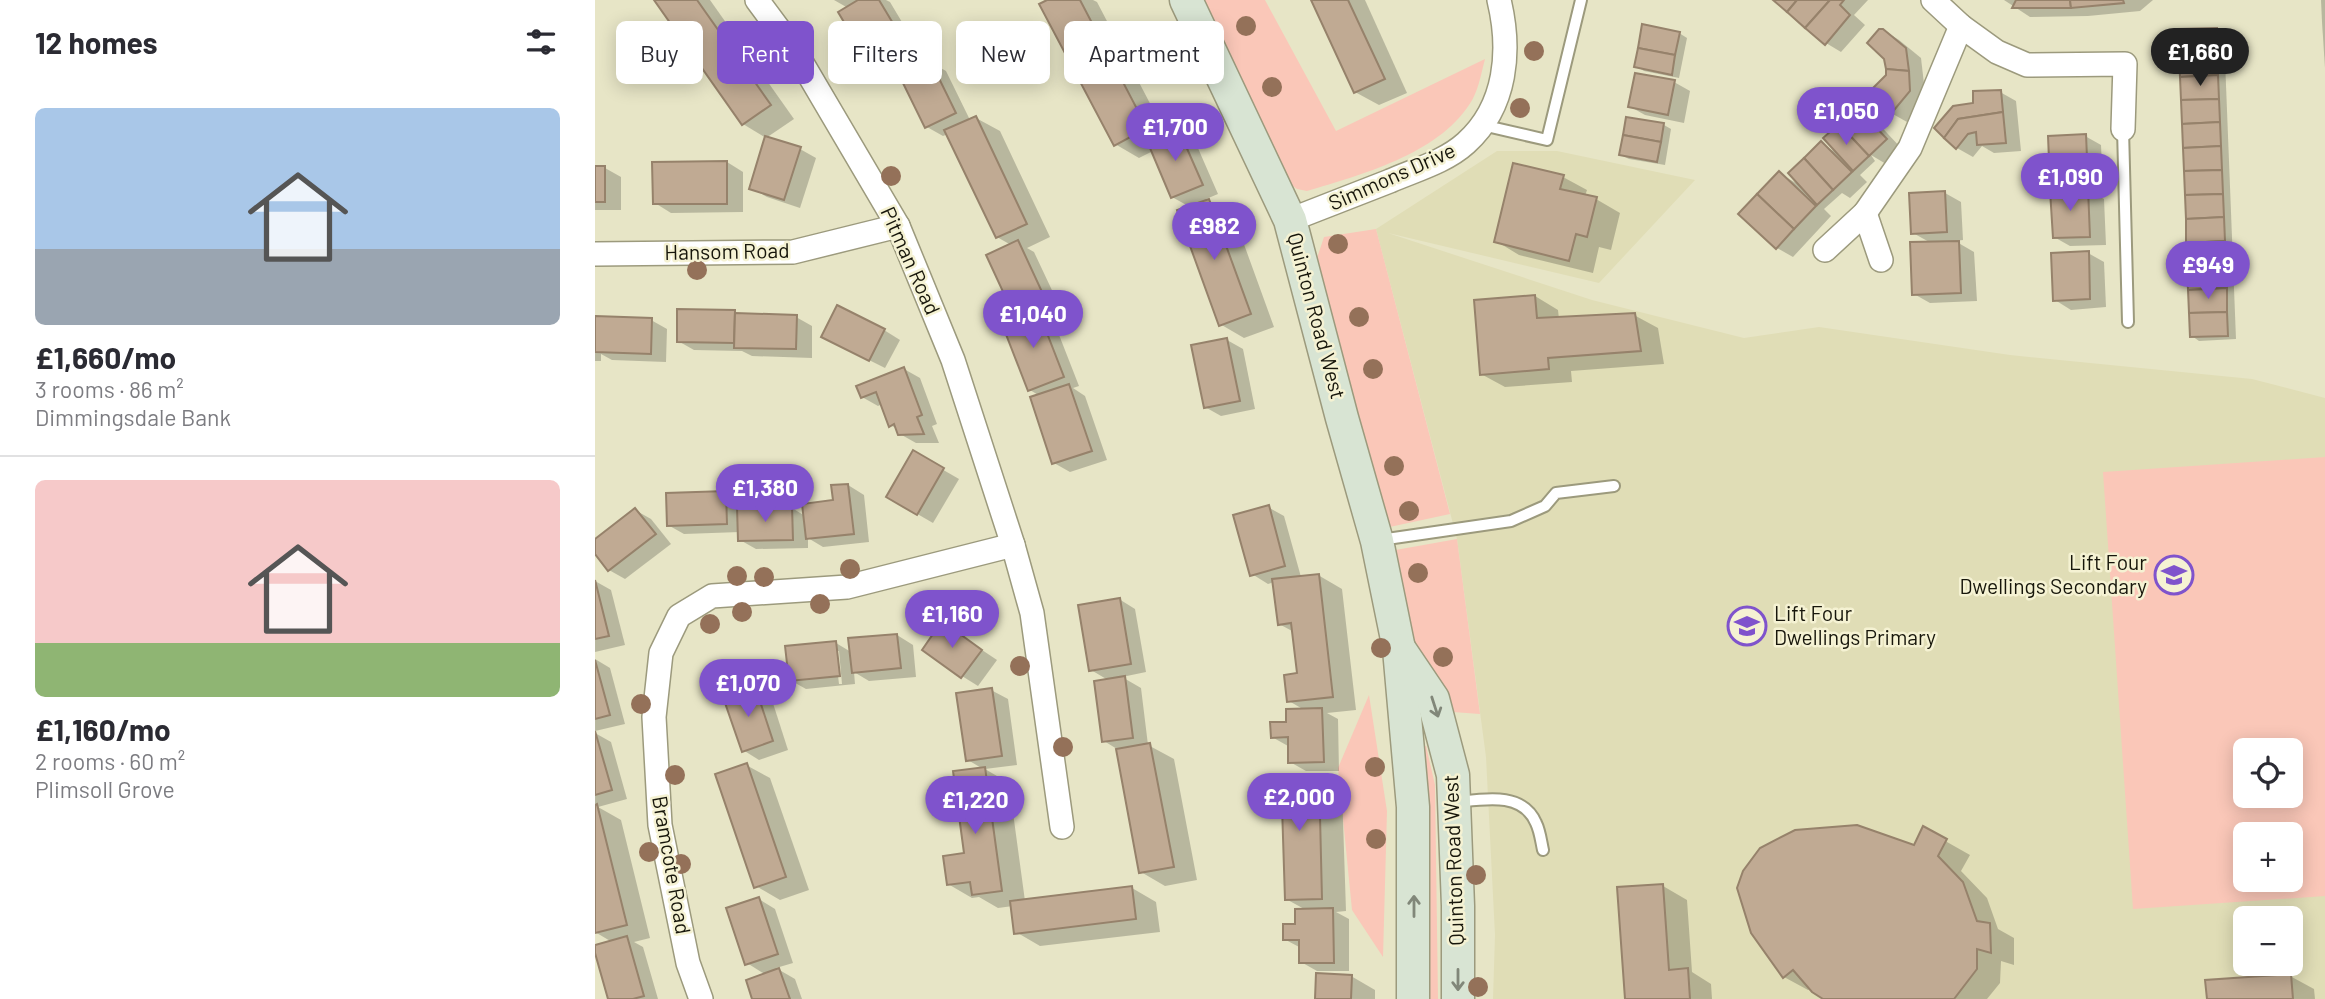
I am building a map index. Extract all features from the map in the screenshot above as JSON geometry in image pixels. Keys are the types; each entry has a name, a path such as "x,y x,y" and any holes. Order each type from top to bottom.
{"street":[{"name":"Pitman Road","path":"757,0 795,51 898,226 953,359 1032,613 1062,827"},
{"name":"Quinton Road West","path":"1186,0 1290,220 1377,541 1399,649 1413,807 1413,999"},
{"name":"Simmons Drive","path":"1290,220 1437,162 1465,144 1482,125 1497,96 1505,69 1506,41 1499,0"},
{"path":"1933,0 1961,26 1997,52 2027,65 2125,64 2123,129"},
{"path":"1825,250 1865,213 1910,148 1961,26"},
{"path":"1865,213 1881,260"},
{"name":"Hansom Road","path":"595,254 793,252 898,226"},
{"name":"Bramcote Road","path":"701,999 688,963 660,825 654,717 661,653 679,616 712,596 846,587 1013,545"},
{"name":"Quinton Road West","path":"1399,649 1433,699 1453,775 1458,999"}],"lane":[{"path":"1482,125 1547,140 1581,0"},
{"path":"2123,129 2127,322"},
{"path":"1377,541 1511,520 1545,506 1556,493 1614,486"},
{"path":"1454,803 1478,800 1517,802 1530,813 1536,823 1543,850"}],"shaded area":[{"path":"1197,0 1265,0 1336,131 1485,59 1472,100 1455,122 1438,137 1418,150 1374,170 1307,191 1297,189 1289,183 1224,54 1224,21 1208,21"},
{"name":"Lift Four Dwellings Primary","path":"1497,151 1557,151 1695,180 1599,283 1388,233 1592,300 1744,338 1819,327 2010,355 2252,379 2325,398 2325,999 1493,999 1495,935 1486,757 1457,539 1376,229"},
{"path":"1376,229 1450,514 1385,528 1317,258 1324,237"},
{"path":"2325,457 2325,896 2133,909 2103,472"},
{"path":"1457,539 1480,714 1453,712 1409,636 1390,551"},
{"path":"1369,695 1387,811 1383,957 1352,910 1338,768"},
{"path":"1417,745 1426,746 1435,785 1438,999 1425,999"}],"building":[{"path":"654,0 697,0 717,28 717,84 756,84 771,105 742,125 703,70 703,21 669,21"},
{"path":"858,0 879,0 892,21 843,21 838,12"},
{"path":"1047,0 1080,0 1091,21 1064,21 1064,51 1039,4"},
{"path":"1311,0 1348,0 1385,79 1354,93"},
{"path":"1773,0 1797,0 1787,12"},
{"path":"1797,0 1830,0 1805,28 1787,12"},
{"path":"1830,0 1844,0 1840,5 1850,15 1825,45 1805,28"},
{"path":"2016,0 2070,0 2071,8 2012,8"},
{"path":"2070,0 2123,0 2124,3 2071,8"},
{"path":"1642,24 1680,32 1675,55 1638,48"},
{"path":"2217,28 2217,52 2179,53 2178,29"},
{"path":"1879,29 1883,29 1906,48 1909,71 1886,69 1884,59 1867,43"},
{"path":"1638,48 1675,55 1672,75 1634,67"},
{"path":"2217,52 2218,75 2180,77 2179,53"},
{"path":"1886,69 1909,71 1910,91 1890,115 1868,93 1886,75"},
{"path":"1635,73 1675,80 1668,115 1628,107"},
{"path":"2218,75 2219,99 2181,100 2180,77"},
{"path":"903,84 942,84 956,113 925,128"},
{"path":"1081,84 1124,84 1147,128 1114,146"},
{"path":"2001,90 2003,112 1958,119 1944,138 1934,128 1953,106 1973,103 1973,91"},
{"path":"2219,99 2220,122 2182,124 2181,100"},
{"path":"1857,107 1887,139 1869,156 1839,124"},
{"path":"2003,112 2006,143 1977,145 1976,132 1968,134 1956,149 1944,138 1958,119"},
{"path":"976,116 1027,224 996,238 944,130"},
{"path":"1626,117 1664,123 1661,142 1623,135"},
{"path":"2220,122 2221,146 2183,148 2182,124"},
{"path":"1839,124 1869,156 1853,171 1823,138"},
{"path":"1178,128 1203,185 1171,198 1147,141"},
{"path":"2086,134 2088,182 2050,184 2048,136"},
{"path":"1623,135 1661,142 1657,162 1619,155"},
{"path":"765,136 801,147 784,200 749,189"},
{"path":"1821,141 1852,172 1833,190 1804,158"},
{"path":"2221,146 2222,170 2184,171 2183,148"},
{"path":"1804,158 1833,190 1817,205 1788,173"},
{"path":"727,161 727,204 653,204 652,162"},
{"path":"1513,163 1564,175 1560,189 1597,197 1587,237 1576,234 1569,261 1494,242"},
{"path":"595,166 605,166 605,202 595,202"},
{"path":"2222,170 2223,194 2185,195 2184,171"},
{"path":"1779,171 1816,206 1794,229 1757,194"},
{"path":"2088,188 2090,237 2053,238 2050,190"},
{"path":"1945,191 1947,232 1911,234 1909,193"},
{"path":"1757,194 1794,229 1776,249 1738,214"},
{"path":"2223,194 2224,217 2186,219 2185,195"},
{"path":"1209,199 1251,314 1219,326 1177,210"},
{"path":"2224,217 2225,241 2186,243 2186,219"},
{"path":"1018,240 1043,294 1011,309 986,255"},
{"path":"1959,241 1961,293 1912,295 1910,242"},
{"path":"2225,241 2226,265 2187,266 2186,243"},
{"path":"2089,251 2090,299 2053,301 2051,253"},
{"path":"2226,265 2227,288 2188,290 2187,266"},
{"path":"2227,288 2227,312 2189,313 2188,290"},
{"path":"1535,295 1537,318 1635,313 1641,351 1548,358 1549,369 1480,375 1474,300"},
{"path":"837,305 885,329 869,361 821,337"},
{"path":"677,309 735,310 734,343 677,342"},
{"path":"1038,310 1064,377 1028,391 1002,324"},
{"path":"2227,312 2228,336 2190,337 2189,313"},
{"path":"735,313 797,315 796,349 734,348"},
{"path":"595,316 652,318 651,354 595,352"},
{"path":"1227,338 1240,401 1204,408 1191,345"},
{"path":"904,367 922,415 917,417 924,434 898,435 894,424 889,427 876,392 861,398 856,386"},
{"path":"1069,384 1092,451 1052,464 1030,397"},
{"path":"913,450 944,468 917,515 886,497"},
{"path":"848,484 854,534 806,539 802,504 833,500 831,485"},
{"path":"726,491 727,524 667,526 666,493"},
{"path":"1269,505 1285,566 1250,576 1233,515"},
{"path":"792,506 793,540 738,541 737,507"},
{"path":"635,508 656,534 608,571 595,554 595,539"},
{"path":"1319,574 1333,697 1287,702 1284,675 1297,673 1291,623 1278,625 1272,579"},
{"path":"595,580 609,636 595,639"},
{"path":"1120,598 1131,664 1089,671 1078,605"},
{"path":"942,621 982,650 961,678 922,650"},
{"path":"897,634 901,668 852,673 848,638"},
{"path":"836,641 840,676 789,681 785,646"},
{"path":"595,660 610,715 595,719"},
{"path":"1125,676 1133,738 1102,742 1094,681"},
{"path":"755,686 773,741 742,752 723,697"},
{"path":"992,688 1002,756 966,761 956,693"},
{"path":"1322,708 1324,762 1288,763 1288,737 1271,738 1270,722 1286,722 1286,709"},
{"path":"595,731 612,790 595,795"},
{"path":"1150,743 1174,867 1139,873 1116,749"},
{"path":"747,763 786,877 754,888 715,774"},
{"path":"985,767 1002,891 972,895 970,882 947,885 943,856 964,853 953,771"},
{"path":"1319,774 1322,899 1285,900 1282,806 1267,806 1266,776"},
{"path":"597,804 627,925 595,933 595,805"},
{"path":"1857,825 1914,845 1923,826 1947,839 1938,856 1963,882 1977,921 1990,923 1991,953 1977,949 1977,969 1954,999 1823,999 1812,992 1793,970 1783,978 1751,933 1737,888 1743,871 1760,848 1795,830"},
{"path":"1663,884 1669,970 1688,968 1690,999 1625,999 1617,887"},
{"path":"1132,886 1136,919 1014,934 1010,901"},
{"path":"759,897 778,954 745,965 726,908"},
{"path":"1333,908 1334,963 1299,963 1299,940 1283,940 1283,924 1295,924 1295,909"},
{"path":"627,936 644,996 608,999 595,945"},
{"path":"779,968 790,999 752,999 746,980"},
{"path":"1316,973 1352,975 1351,999 1315,999"},
{"path":"2291,976 2293,999 2207,999 2205,980"}],"place":[{"name":"Lift Four Dwellings Secondary","path":"2174,575"},
{"name":"Lift Four Dwellings Primary","path":"1747,626"}]}
